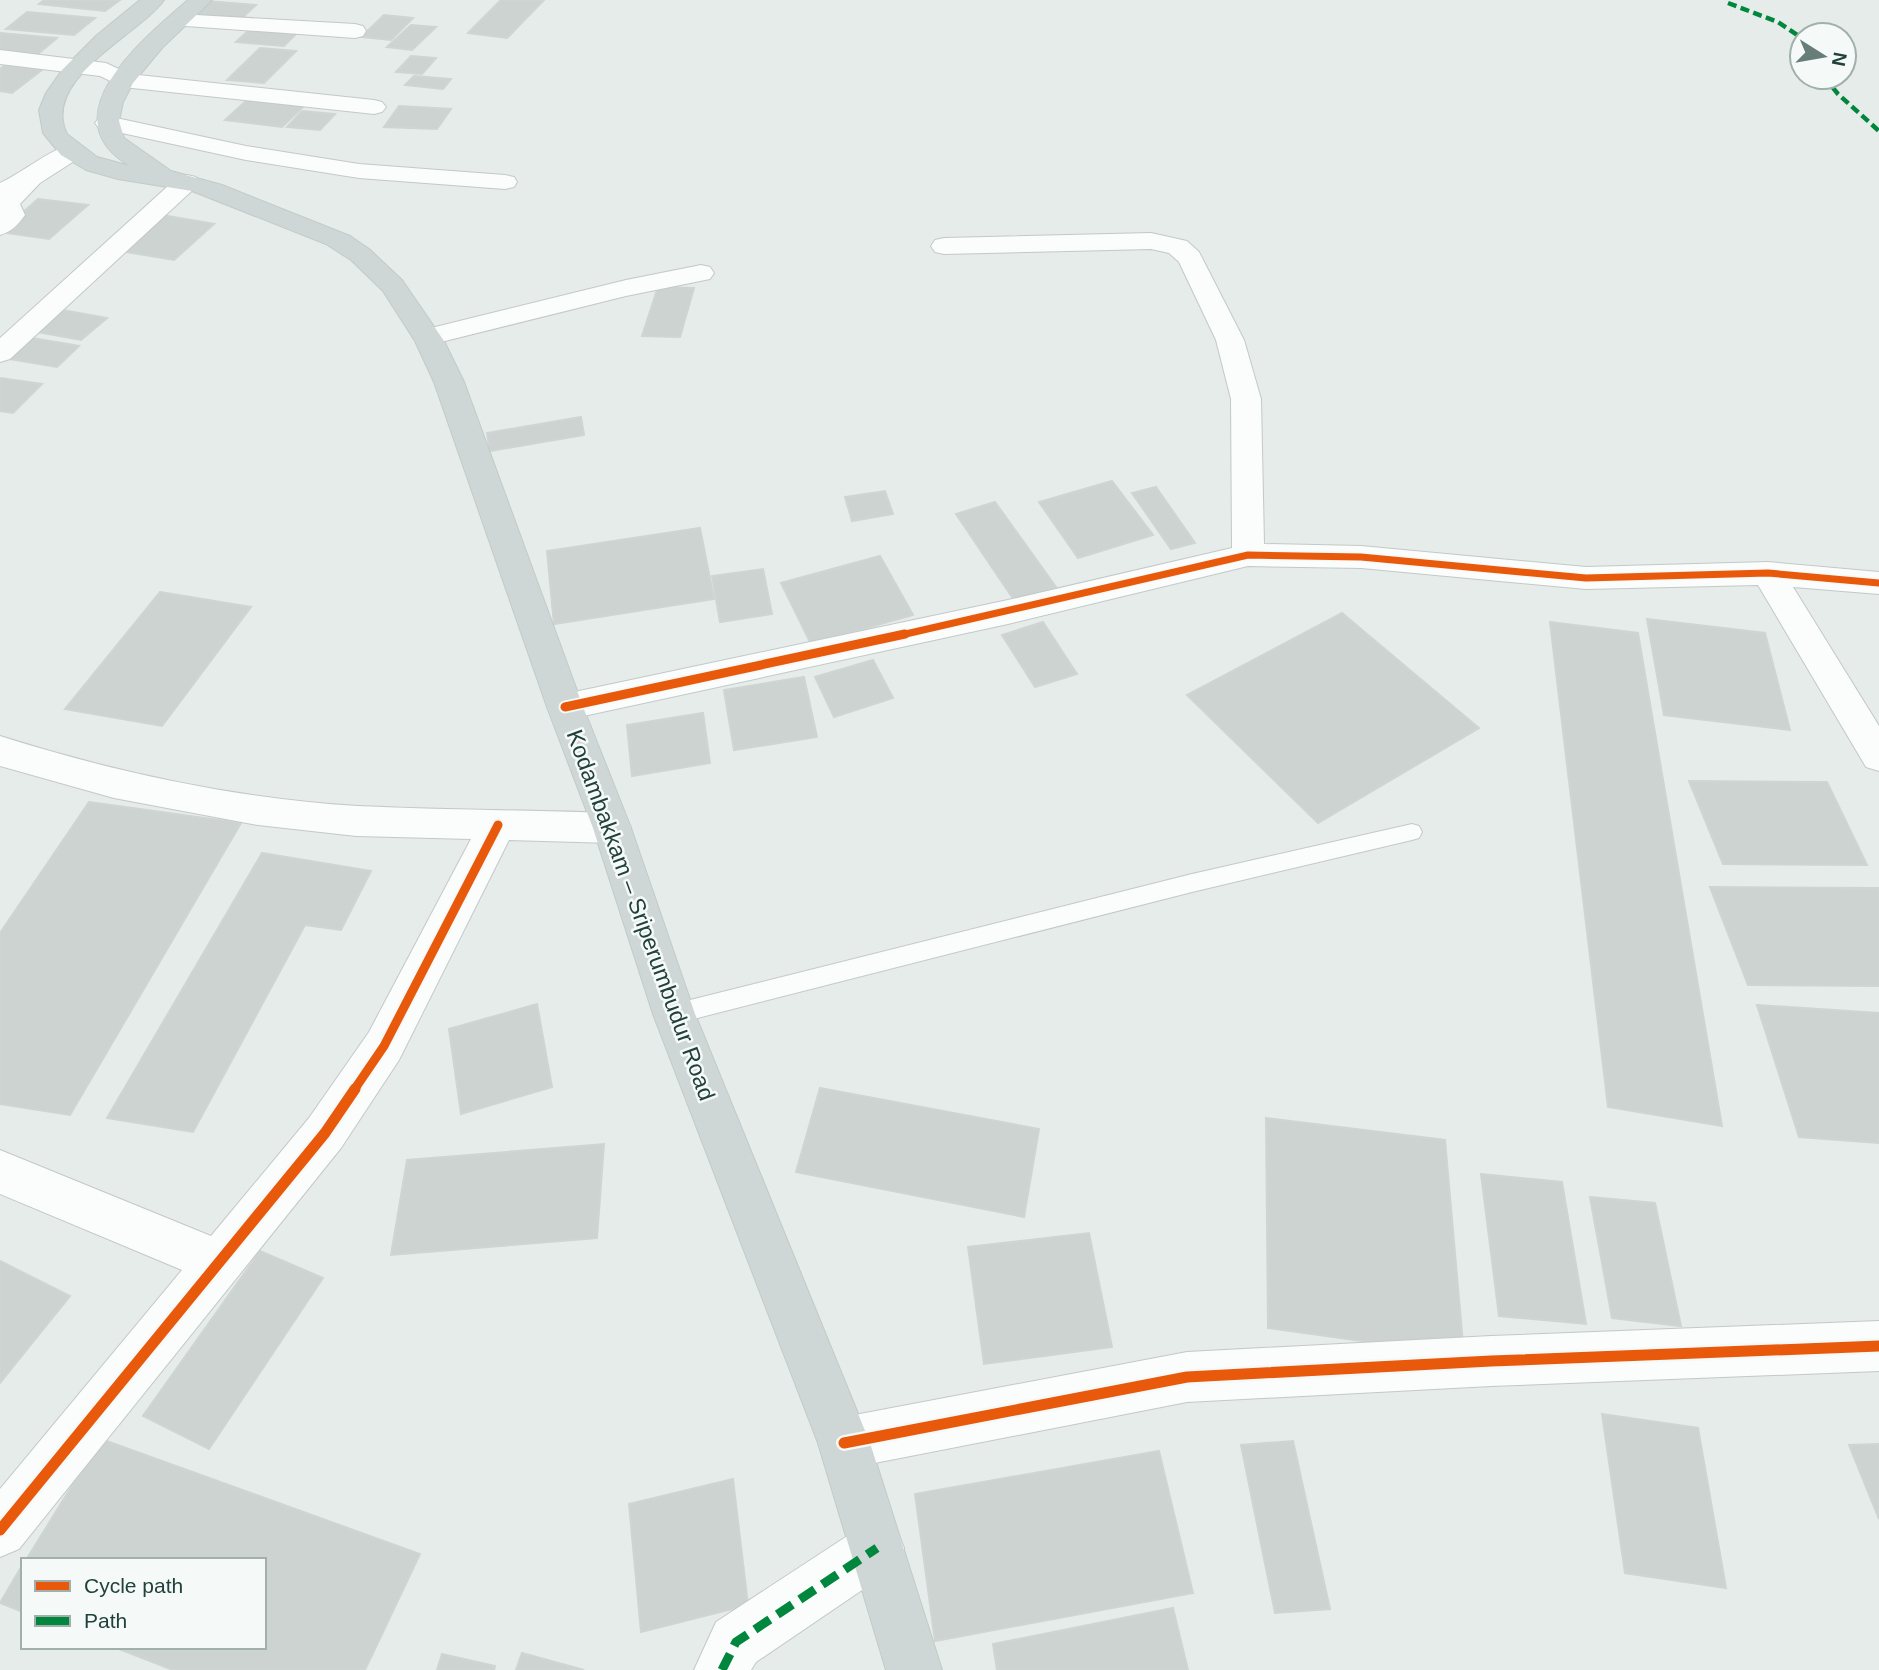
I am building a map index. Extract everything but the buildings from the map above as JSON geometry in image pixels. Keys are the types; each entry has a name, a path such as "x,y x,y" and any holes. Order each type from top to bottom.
{"main road":[{"name":"Kodambakkam – Sriperumbudur Road","path":"153,0 101,43 69,75 55,99 50,124 66,147 93,164 113,171 178,180 227,194 341,241 393,283 429,337 449,382 565,707 612,828 674,1014 844,1443 914,1670"},
{"path":"107,123 111,100 122,80 201,0"},
{"name":"Kodambakkam – Sriperumbudur Road","path":"107,123 112,138 127,153 178,180"}],"street":[{"path":"179,20 355,31"},
{"path":"0,57 106,70 122,80 374,107"},
{"path":"107,123 246,153 359,172 505,182"},
{"path":"9,200 73,151"},
{"path":"0,352 178,180"},
{"path":"944,246 1151,241 1178,247 1189,258 1230,340 1246,399 1248,555"},
{"path":"429,337 626,288 701,273"},
{"path":"565,707 1008,612 1248,555 1362,557 1586,578 1768,573 1879,583"},
{"path":"1768,573 1879,757"},
{"path":"0,750 21,759 114,783 258,810 356,821 612,828"},
{"path":"0,1530 325,1133 384,1046 498,825"},
{"path":"0,1172 219,1262"},
{"path":"844,1443 1187,1377 1491,1361 1879,1346"},
{"path":"722,1670 736,1642 877,1548"}],"lane":[{"path":"674,1014 1192,883 1412,832"}],"marked path":[{"path":"1728,3 1778,22 1788,29"},
{"path":"1836,91 1879,131"},
{"path":"722,1670 736,1642 877,1548"}],"cycle path":[{"path":"565,707 1008,612 1248,555 1361,557 1586,578 1768,573 1879,583"},
{"path":"0,1530 325,1133 384,1046 498,825"},
{"path":"844,1443 1187,1377 1491,1361 1879,1346"}]}
